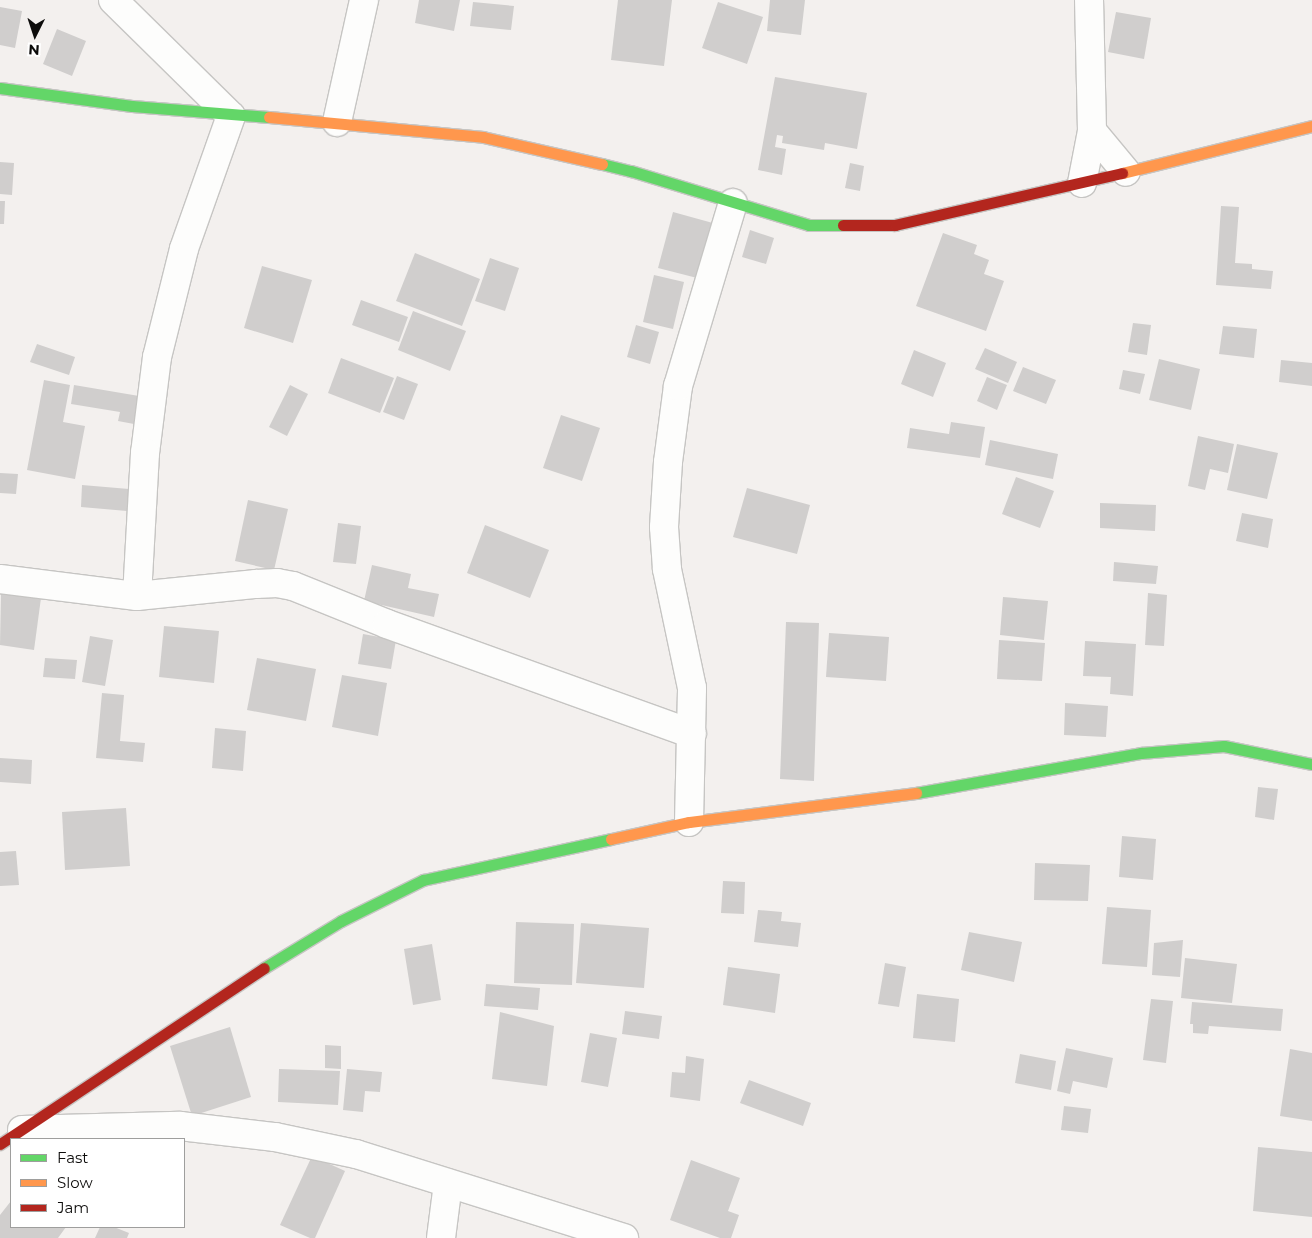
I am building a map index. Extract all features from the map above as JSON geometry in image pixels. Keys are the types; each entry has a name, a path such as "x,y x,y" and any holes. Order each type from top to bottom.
{"street":[{"path":"113,0 231,116"},
{"path":"336,122 364,0"},
{"path":"1082,182 1092,131 1089,0"},
{"path":"0,88 132,106 231,116 336,122 483,137 630,171 809,225 895,225 1126,172 1312,126"},
{"path":"137,596 145,453 157,357 184,249 231,116"},
{"path":"1092,131 1126,172"},
{"path":"689,822 692,688 667,569 664,527 668,462 678,386 734,203"},
{"path":"0,578 137,596 256,584 277,583 293,586 387,624 692,734"},
{"path":"11,1137 283,956 341,921 423,880 689,822 929,792 1150,752 1224,746 1312,764"},
{"path":"11,1137 180,1126 275,1137 356,1154 624,1238"},
{"path":"441,1238 448,1183"}],"building":[{"path":"419,0 460,0 454,31 415,23"},
{"path":"618,0 672,0 664,66 611,60"},
{"path":"770,0 805,0 801,35 767,31"},
{"path":"473,2 514,6 511,30 470,26"},
{"path":"718,2 763,17 747,64 702,48"},
{"path":"0,7 22,11 15,48 0,45"},
{"path":"1116,12 1151,18 1144,59 1108,52"},
{"path":"57,29 86,41 72,76 43,64"},
{"path":"775,77 867,93 857,149 825,143 824,150 782,143 783,136 777,135 775,147 786,149 782,175 758,170"},
{"path":"0,162 14,163 12,195 0,194"},
{"path":"850,163 864,166 860,191 845,188"},
{"path":"0,201 5,201 4,224 0,224"},
{"path":"1221,206 1239,207 1235,263 1252,264 1252,269 1273,271 1271,289 1216,285"},
{"path":"673,212 720,225 705,280 658,268"},
{"path":"750,230 774,238 766,264 742,257"},
{"path":"943,233 977,245 974,254 989,260 984,274 1004,281 986,331 916,306"},
{"path":"415,253 480,279 462,326 396,301"},
{"path":"490,258 519,268 505,311 475,301"},
{"path":"262,266 312,280 293,343 244,328"},
{"path":"654,275 684,282 673,329 643,322"},
{"path":"361,300 408,317 399,342 352,325"},
{"path":"413,311 466,331 450,371 398,350"},
{"path":"1133,323 1151,325 1147,355 1128,352"},
{"path":"636,325 659,332 650,364 627,357"},
{"path":"1223,326 1257,329 1254,358 1219,354"},
{"path":"37,344 75,357 69,375 30,362"},
{"path":"985,348 1017,362 1008,383 975,369"},
{"path":"914,350 946,363 933,397 901,384"},
{"path":"341,358 394,378 380,413 328,393"},
{"path":"1159,359 1200,369 1191,410 1149,400"},
{"path":"1281,360 1312,363 1312,386 1279,382"},
{"path":"1023,367 1056,380 1046,404 1013,391"},
{"path":"1123,370 1145,374 1140,394 1119,389"},
{"path":"397,376 418,384 404,420 383,412"},
{"path":"987,377 1007,385 997,410 977,401"},
{"path":"44,380 70,385 63,422 85,426 75,479 27,470"},
{"path":"74,385 139,396 134,424 118,421 120,412 71,404"},
{"path":"290,385 308,394 287,436 269,427"},
{"path":"561,415 600,428 582,481 543,468"},
{"path":"951,422 985,427 980,458 907,448 910,428 949,434"},
{"path":"1198,436 1234,444 1228,473 1210,469 1205,490 1188,486"},
{"path":"990,440 1058,454 1053,479 985,465"},
{"path":"1237,444 1278,453 1267,499 1227,490"},
{"path":"0,473 18,474 16,494 0,493"},
{"path":"1016,477 1054,491 1040,528 1002,514"},
{"path":"82,485 129,489 127,511 81,507"},
{"path":"747,488 810,505 797,554 733,537"},
{"path":"248,500 288,509 274,570 235,561"},
{"path":"1100,503 1156,505 1155,531 1100,528"},
{"path":"1242,513 1273,519 1268,548 1236,541"},
{"path":"338,523 361,526 356,564 333,562"},
{"path":"485,525 549,550 530,598 467,573"},
{"path":"1114,562 1158,566 1156,584 1113,581"},
{"path":"372,565 411,574 408,588 439,594 434,617 364,601"},
{"path":"1,593 41,598 34,650 0,645"},
{"path":"1148,593 1167,595 1164,646 1145,645"},
{"path":"1003,597 1048,601 1044,640 1000,635"},
{"path":"786,622 819,623 814,781 780,779"},
{"path":"164,626 219,631 214,683 159,677"},
{"path":"829,633 889,637 886,681 826,677"},
{"path":"363,634 396,640 391,669 358,664"},
{"path":"90,636 113,640 105,686 82,682"},
{"path":"999,640 1045,643 1042,681 997,679"},
{"path":"1085,641 1136,644 1133,696 1110,694 1111,677 1083,676"},
{"path":"45,658 77,660 75,679 43,677"},
{"path":"257,658 316,669 306,721 247,710"},
{"path":"342,675 387,683 378,736 332,727"},
{"path":"102,693 124,695 120,741 145,743 143,762 96,758"},
{"path":"1065,703 1108,706 1106,737 1064,735"},
{"path":"215,728 246,731 243,771 212,768"},
{"path":"0,758 32,760 31,784 0,782"},
{"path":"1258,787 1278,789 1274,820 1255,817"},
{"path":"126,808 130,866 65,870 62,812"},
{"path":"1122,836 1156,839 1153,880 1119,877"},
{"path":"16,851 19,885 0,886 0,852"},
{"path":"1035,863 1090,865 1088,901 1034,900"},
{"path":"723,881 745,882 744,914 721,913"},
{"path":"1107,907 1151,910 1147,967 1102,964"},
{"path":"758,910 782,912 781,921 801,923 798,947 754,942"},
{"path":"516,922 574,924 572,985 514,983"},
{"path":"581,923 649,928 644,988 576,983"},
{"path":"969,932 1022,942 1014,982 961,970"},
{"path":"1183,940 1180,977 1152,975 1154,943"},
{"path":"432,944 441,1000 413,1005 404,949"},
{"path":"1185,958 1237,964 1232,1003 1181,998"},
{"path":"885,963 906,967 899,1007 878,1004"},
{"path":"728,967 780,974 775,1013 723,1005"},
{"path":"486,984 540,988 538,1010 484,1006"},
{"path":"917,994 959,999 955,1042 913,1038"},
{"path":"1151,999 1173,1001 1166,1063 1143,1060"},
{"path":"1192,1002 1283,1009 1281,1031 1209,1026 1208,1034 1193,1033 1193,1024 1190,1024"},
{"path":"625,1011 662,1016 659,1039 622,1034"},
{"path":"500,1012 554,1026 547,1086 492,1079"},
{"path":"230,1027 251,1097 192,1116 170,1046"},
{"path":"590,1033 617,1038 608,1087 581,1082"},
{"path":"325,1045 341,1046 341,1069 325,1068"},
{"path":"1066,1048 1113,1058 1107,1088 1073,1081 1070,1094 1057,1091"},
{"path":"1290,1049 1312,1053 1312,1121 1280,1116"},
{"path":"1020,1054 1056,1061 1051,1090 1015,1083"},
{"path":"686,1056 704,1059 700,1101 670,1097 672,1072 685,1073"},
{"path":"279,1069 340,1071 338,1105 278,1102"},
{"path":"347,1069 382,1072 380,1092 365,1091 363,1112 343,1110"},
{"path":"749,1080 811,1103 803,1126 740,1103"},
{"path":"1064,1106 1091,1109 1088,1133 1061,1130"},
{"path":"1258,1147 1312,1152 1312,1217 1253,1211"},
{"path":"312,1156 345,1171 315,1238 310,1238 280,1225"},
{"path":"691,1160 740,1178 728,1211 739,1215 731,1238 720,1238 670,1220"},
{"path":"10,1202 10,1228 65,1228 58,1238 0,1238 0,1215"},
{"path":"100,1228 116,1228 129,1233 127,1238 95,1238"}],"traffic: fast":[{"path":"0,88 132,106 269,117"},
{"path":"602,164 809,225 843,225"},
{"path":"916,793 1141,753 1224,746 1312,764"},
{"path":"264,968 341,921 423,880 611,839"}],"traffic: slow":[{"path":"269,117 483,137 602,164"},
{"path":"1122,173 1312,126"},
{"path":"611,839 689,822 916,793"}],"traffic: jam":[{"path":"843,225 895,225 1122,173"},
{"path":"0,1144 264,968"}]}
